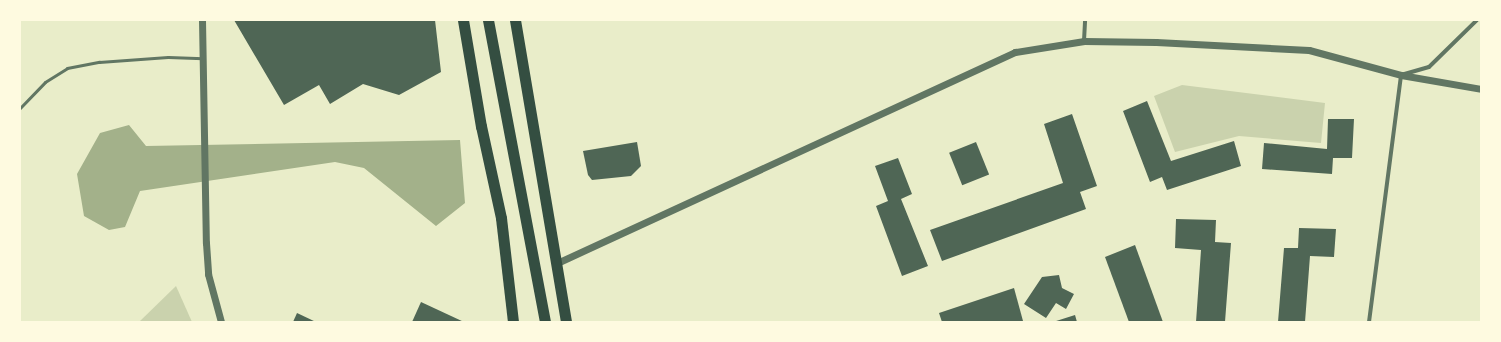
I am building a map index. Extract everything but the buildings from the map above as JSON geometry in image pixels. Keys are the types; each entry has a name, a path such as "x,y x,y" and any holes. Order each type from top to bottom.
{"highway":[{"path":"463,20 481,126 500,218 513,322"},
{"path":"488,20 545,322"},
{"path":"515,20 567,320"}],"street":[{"path":"202,20 203,193 208,274 221,322"},
{"path":"1084,41 1086,20"},
{"path":"1401,75 1429,67 1477,20"},
{"path":"557,263 1016,52 1084,41 1156,42 1308,50 1401,75 1481,89"},
{"path":"1369,322 1401,75"}],"lane":[{"path":"20,108 45,82 67,68 100,62 168,57 203,58"}],"shaded area":[{"path":"1182,85 1325,103 1321,143 1239,136 1175,152 1154,96"},
{"path":"129,125 146,146 460,140 465,203 436,226 364,168 335,162 140,191 125,227 109,230 84,216 77,174 100,133"},
{"path":"176,286 192,322 139,322"}]}
